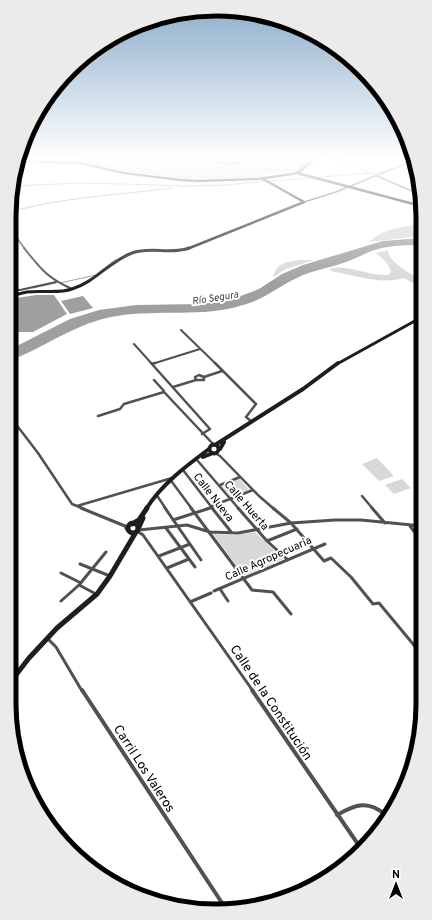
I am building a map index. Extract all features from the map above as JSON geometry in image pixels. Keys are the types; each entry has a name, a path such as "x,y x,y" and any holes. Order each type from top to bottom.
{"main road":[{"path":"300,200 304,202"},
{"path":"398,200 416,205"},
{"path":"16,296 26,292 61,292 73,289 91,280 112,263 132,252 153,250 182,251 304,202"},
{"path":"129,542 127,529 131,524 139,520 165,482 172,480 197,460 217,451 225,440 292,396 341,361 416,320"},
{"path":"16,675 56,628 97,594 110,576 129,542 139,531 158,497 185,466 214,445 292,396"},
{"path":"214,445 217,451"},
{"path":"209,449 217,451"},
{"path":"131,524 139,531"},
{"path":"127,529 139,531"}],"street":[{"path":"304,202 310,200"},
{"path":"16,238 44,273 56,282 73,289"},
{"path":"16,290 56,282"},
{"path":"181,330 256,404 246,417 251,421"},
{"path":"134,344 210,429 202,434"},
{"path":"152,364 200,349"},
{"path":"196,380 195,378 197,376 204,377 222,371"},
{"path":"173,387 196,380 202,381 205,379 204,377"},
{"path":"154,380 202,434 214,445"},
{"path":"98,416 120,408 124,404 164,392"},
{"path":"16,423 72,504 127,529"},
{"path":"217,451 253,490 297,529 324,561 331,558 334,560 373,604 379,603 416,648"},
{"name":"Calle Huerta","path":"197,460 267,541 287,559"},
{"name":"Calle Nueva","path":"183,470 232,533"},
{"path":"220,485 240,477"},
{"path":"172,480 252,590 273,592 291,614"},
{"path":"76,506 165,482"},
{"path":"173,520 253,490"},
{"path":"362,496 385,523"},
{"path":"158,497 201,560"},
{"path":"139,531 190,525 210,532 232,533 258,530 291,523 335,520 416,526"},
{"path":"410,526 416,534"},
{"path":"166,528 195,567"},
{"path":"267,541 297,529"},
{"name":"Calle de la Constitución","path":"139,531 167,568 358,844"},
{"path":"158,556 190,544"},
{"name":"Calle Agropecuaria","path":"190,602 324,544"},
{"path":"61,601 80,584 106,552"},
{"path":"167,568 189,559"},
{"path":"80,564 110,576"},
{"path":"61,573 97,594"},
{"name":"Calle Agropecuaria","path":"220,589 228,601"},
{"name":"Carril Los Valeros","path":"47,638 56,647 84,694 223,904"},
{"path":"337,815 357,804 370,805 383,813"}],"shaded area":[{"path":"416,225 416,237 369,242 380,234 396,228"},
{"path":"416,238 416,245 397,246 372,251 345,262 307,274 290,281 258,300 228,309 196,312 133,314 102,319 75,329 16,358 16,346 70,319 99,310 136,305 201,304 230,300 259,289 282,274 303,265 383,241"},
{"path":"388,250 392,259 396,263 416,277 416,285 404,278 395,280 376,280 330,271 331,268 338,267 374,274 389,275 391,271 387,263 376,253"},
{"path":"300,260 314,260 286,269 273,277 277,268 283,264"},
{"path":"36,295 54,295 67,314 33,332 19,332 16,329 17,298"},
{"path":"83,296 93,308 70,314 61,301"},
{"path":"377,458 394,476 379,481 362,464"},
{"path":"239,478 249,490 231,497 221,486"},
{"path":"402,479 411,488 394,494 385,485"},
{"path":"255,532 283,559 244,576 213,534 236,535"}],"waterway":[{"path":"16,210 70,200"},
{"path":"98,273 116,259"},
{"path":"60,283 96,275"},
{"path":"33,288 56,283"}],"water label":[{"name":"Río Segura","path":"215,297"}]}
